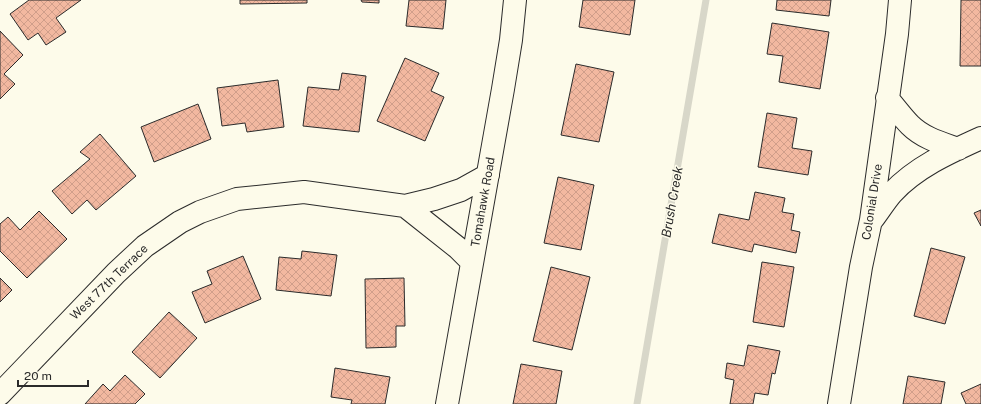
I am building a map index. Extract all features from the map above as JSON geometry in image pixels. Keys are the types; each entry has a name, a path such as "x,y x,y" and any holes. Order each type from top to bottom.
{"street":[{"name":"Tomahawk Road","path":"447,404 488,175 506,68 515,0"},
{"name":"Colonial Drive","path":"838,404 861,267 871,220 897,34 900,0"},
{"path":"887,98 918,132 938,142 958,149"},
{"path":"871,220 893,192 909,178 929,164 981,138"},
{"name":"West 77th Terrace","path":"0,394 116,273 145,246 180,222 200,212 237,199 304,192 405,206 434,199 461,190 488,175"},
{"path":"405,206 458,248 472,262"}],"building":[{"path":"29,0 81,0 56,18 66,32 46,45 38,33 28,40 10,14"},
{"path":"240,0 307,0 307,3 240,4"},
{"path":"361,0 379,0 379,3 362,2"},
{"path":"409,0 446,0 443,29 406,26"},
{"path":"583,0 635,0 630,35 579,27"},
{"path":"777,0 831,0 829,16 776,10"},
{"path":"961,0 981,0 981,66 960,66"},
{"path":"772,23 829,32 820,89 779,82 783,56 767,54"},
{"path":"0,31 23,55 4,74 15,84 0,99"},
{"path":"405,58 439,73 431,91 444,97 425,141 377,121"},
{"path":"576,64 614,72 599,142 561,135"},
{"path":"342,73 366,76 359,132 303,126 308,87 339,90"},
{"path":"278,80 284,127 247,132 245,123 222,126 217,88"},
{"path":"198,104 211,139 154,162 141,127"},
{"path":"767,113 797,118 792,148 812,151 808,175 758,167"},
{"path":"100,134 136,176 96,210 87,200 72,214 52,191 90,159 80,152"},
{"path":"558,177 594,185 581,250 544,243"},
{"path":"755,192 785,198 782,212 794,214 791,230 800,232 796,253 754,244 752,252 712,243 719,214 749,220"},
{"path":"981,210 981,226 974,213"},
{"path":"39,211 67,239 27,278 0,251 0,224 8,217 20,230"},
{"path":"931,248 965,257 945,324 914,316"},
{"path":"302,251 337,255 331,296 276,290 279,257 301,259"},
{"path":"243,256 261,299 205,323 192,292 212,284 207,271"},
{"path":"762,262 794,267 784,327 753,322"},
{"path":"551,267 590,277 572,350 533,341"},
{"path":"0,278 12,290 0,302"},
{"path":"404,278 405,326 396,326 396,347 366,348 365,279"},
{"path":"169,312 197,338 160,378 132,352"},
{"path":"748,345 780,351 775,374 772,373 768,395 755,393 753,404 730,404 734,380 725,378 727,363 744,366"},
{"path":"521,364 562,371 556,404 513,404"},
{"path":"335,368 390,377 385,404 351,404 352,400 331,397"},
{"path":"125,375 145,394 135,404 85,404 103,384 110,391"},
{"path":"908,376 945,382 941,404 903,404"},
{"path":"981,384 981,404 966,404 961,393"}],"waterway":[{"name":"Brush Creek","path":"637,404 706,0"}]}
